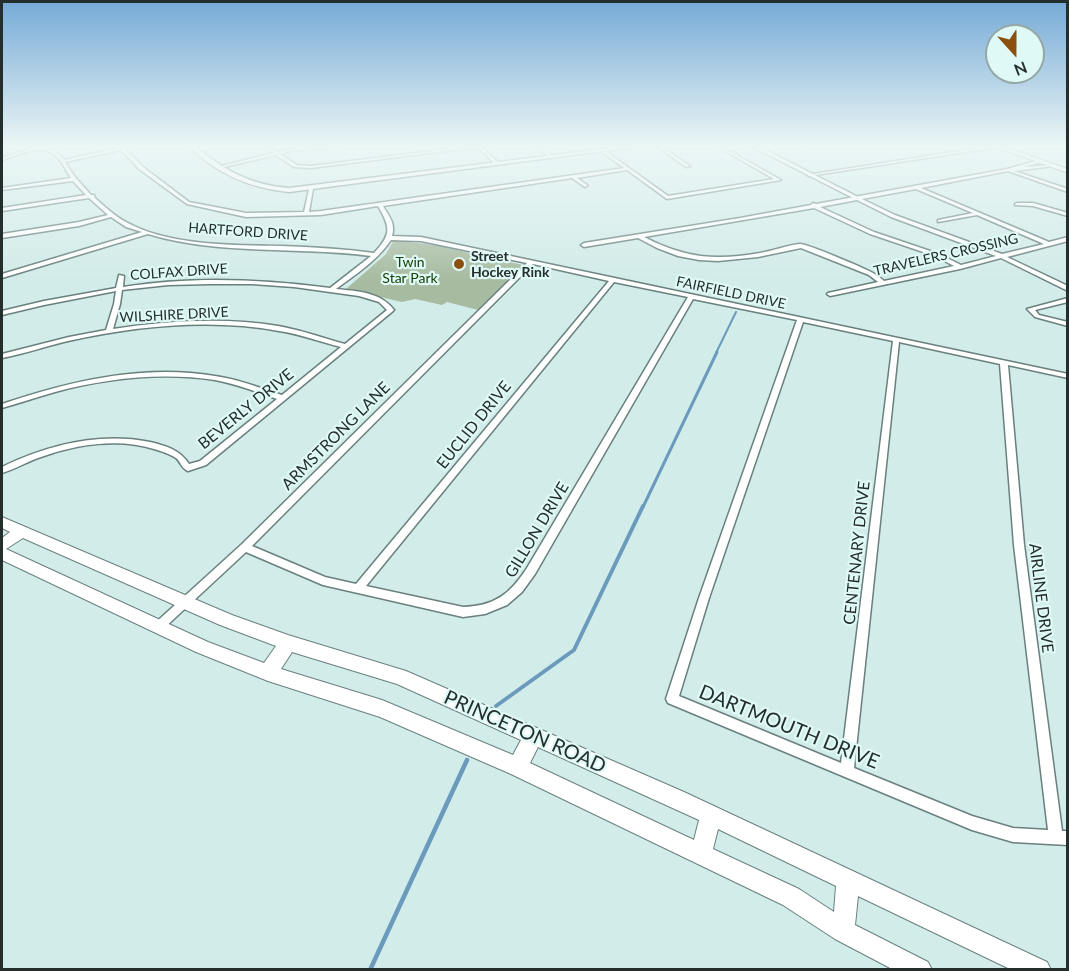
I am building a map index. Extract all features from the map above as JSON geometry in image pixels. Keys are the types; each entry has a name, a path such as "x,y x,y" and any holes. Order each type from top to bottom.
{"main road":[{"name":"PRINCETON ROAD","path":"2,522 186,603 288,643 400,677 711,815 1039,969"},
{"path":"2,545 22,531"},
{"name":"PRINCETON ROAD","path":"2,554 158,627 268,673 382,709 518,767 790,897 843,931 920,969"},
{"path":"268,673 288,643"},
{"path":"518,767 533,736"},
{"path":"701,854 711,815"},
{"path":"843,931 848,879"}],"street":[{"name":"HARTFORD DRIVE","path":"86,190 112,215 127,225 147,233 221,244 319,248 375,255"},
{"path":"170,190 187,203 246,215 306,214 482,190"},
{"path":"306,214 311,190"},
{"path":"657,190 667,198 715,190"},
{"path":"842,190 894,216 1001,256 1068,289"},
{"path":"584,245 904,190"},
{"path":"923,190 1047,243"},
{"path":"2,210 92,196"},
{"path":"1017,204 1068,215"},
{"path":"331,290 375,255 388,238 390,223 381,205"},
{"path":"813,205 872,233 938,255 960,267"},
{"path":"940,221 976,214"},
{"path":"2,236 68,226 112,215"},
{"path":"2,276 147,233"},
{"path":"638,236 672,253 725,262 801,246 871,274 883,283"},
{"name":"FAIRFIELD DRIVE","path":"388,238 421,239 1068,376"},
{"name":"TRAVELERS CROSSING","path":"830,294 960,267 1068,239"},
{"name":"ARMSTRONG LANE","path":"158,627 245,547 531,263"},
{"path":"109,330 122,276"},
{"name":"EUCLID DRIVE","path":"358,589 613,279"},
{"name":"COLFAX DRIVE","path":"2,314 120,289 196,280 236,280 331,290 379,300 387,303 391,310"},
{"name":"GILLON DRIVE","path":"245,547 323,581 464,612 495,608 520,589 691,297"},
{"path":"1068,300 1034,307 1030,311 1040,317 1068,324"},
{"name":"BEVERLY DRIVE","path":"2,470 44,454 100,442 124,442 164,450 178,455 188,468 196,466 225,446 391,310"},
{"name":"DARTMOUTH DRIVE","path":"800,320 704,598 672,699 972,823 1013,835 1062,837"},
{"name":"WILSHIRE DRIVE","path":"2,356 109,330 183,324 239,324 280,329 347,347"},
{"name":"CENTENARY DRIVE","path":"848,770 896,340"},
{"name":"AIRLINE DRIVE","path":"1004,363 1019,545 1062,837"},
{"path":"2,406 69,386 143,375 216,378 282,398"}],"green space":[{"name":"Twin Star Park","path":"394,240 434,245 523,265 478,310 447,302 442,305 415,299 402,302 346,289 386,254"}],"waterway":[{"path":"716,353 736,312"},
{"path":"643,507 717,352"},
{"path":"496,706 574,650 643,506"},
{"path":"370,970 467,760"}],"place":[{"name":"Street Hockey Rink","path":"459,264"}]}
